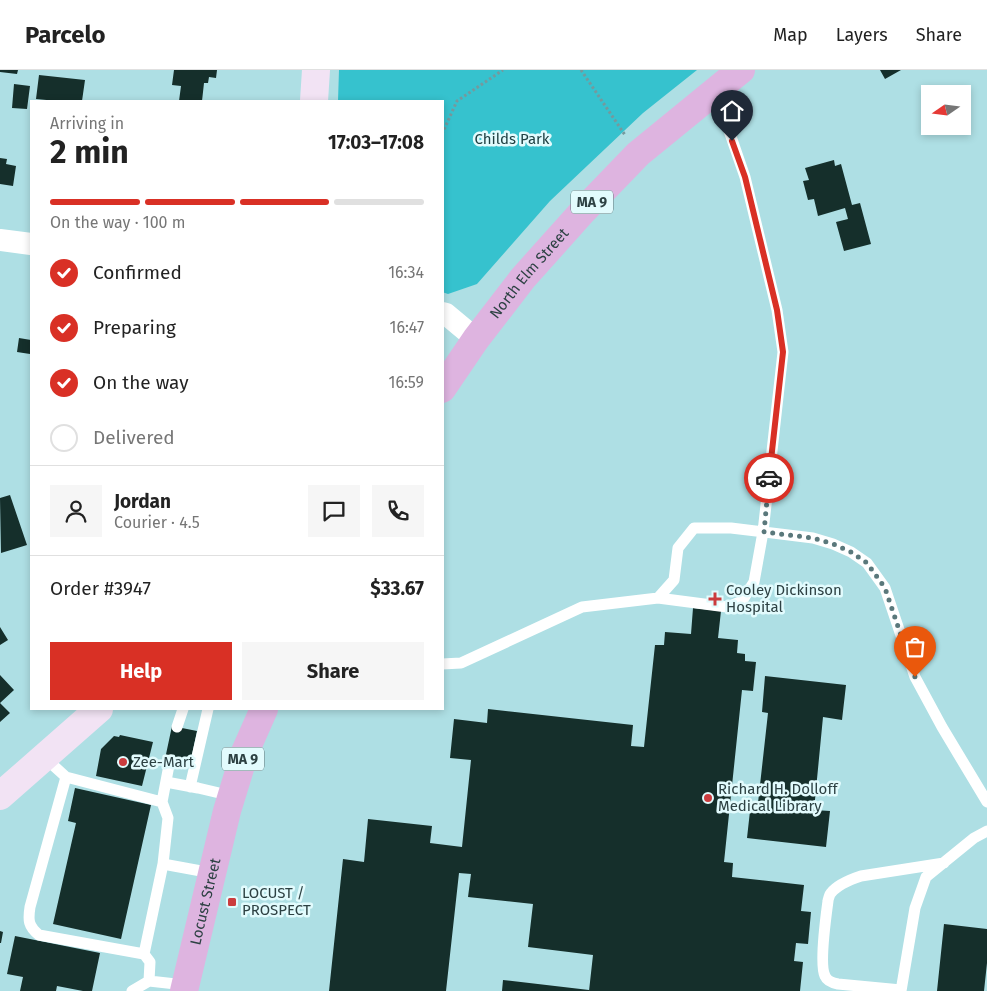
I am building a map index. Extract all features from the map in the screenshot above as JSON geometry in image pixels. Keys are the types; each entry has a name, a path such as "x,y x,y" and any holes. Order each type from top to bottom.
{"highway":[{"name":"North Elm Street","path":"444,386 476,338 523,278 583,211 638,154 741,70"},
{"name":"MA 9","path":"229,803 245,752 264,710"},
{"name":"Locust Street","path":"184,988 229,803"}],"main road":[{"path":"314,100 316,70"},
{"path":"0,796 98,710"}],"street":[{"path":"0,240 30,244"},
{"path":"444,314 476,338"}],"lane":[{"path":"444,664 461,662 582,607 658,598 727,606 742,601 754,582 764,532 783,352 777,310 745,177 726,122 711,94"},
{"path":"658,598 674,580 678,548 694,528 731,528 813,538 851,552 867,563 885,588 915,677 942,728 987,802"},
{"path":"177,727 183,710"},
{"path":"190,787 208,710"},
{"path":"44,757 66,777 162,802"},
{"path":"144,954 163,864 168,818 162,802 170,760"},
{"path":"66,777 30,907 28,921 39,935 144,954 150,962 149,981"},
{"path":"166,782 190,787 229,803"},
{"path":"944,863 861,876 831,893 828,901 822,966 825,978 838,984 901,991 915,908 926,877 944,863 974,838 987,831"},
{"path":"163,864 212,873"},
{"path":"132,991 149,981 184,988"}],"path":[{"path":"444,130 457,101 504,70"},
{"path":"581,70 638,154"}],"green space":[{"name":"Childs Park","path":"339,70 697,70 643,113 550,201 477,284 448,294 444,293 444,100 338,100"}],"building":[{"path":"0,70 18,70 17,74 0,72"},
{"path":"174,70 217,70 216,78 209,77 208,83 204,83 202,100 179,100 181,86 172,85"},
{"path":"880,70 901,70 885,79"},
{"path":"39,75 85,80 82,100 36,99"},
{"path":"14,84 30,86 27,109 12,108"},
{"path":"0,158 7,159 6,164 16,166 13,186 0,184"},
{"path":"834,160 835,166 841,164 852,205 860,203 871,244 844,251 836,222 848,219 845,208 818,216 814,199 808,200 803,181 809,180 805,168"},
{"path":"19,338 30,340 30,354 17,352"},
{"path":"10,495 27,545 1,553 0,498"},
{"path":"693,608 721,611 718,638 738,640 737,653 745,654 745,661 756,662 753,691 742,690 724,862 733,863 732,877 804,885 801,911 811,912 808,944 796,943 794,961 803,962 800,991 589,991 593,955 528,947 533,904 468,897 471,874 459,873 446,991 329,991 343,859 364,862 368,819 432,826 430,843 462,847 471,760 450,758 454,719 487,723 488,709 633,725 631,746 644,747 655,645 664,645 665,632 691,634"},
{"path":"0,627 8,640 0,645"},
{"path":"0,675 14,690 0,703"},
{"path":"765,676 846,685 842,720 823,717 814,810 830,811 826,847 747,838 751,802 758,803 768,713 762,712"},
{"path":"0,703 10,713 0,722"},
{"path":"172,726 197,731 190,764 165,759"},
{"name":"Zee-Mart","path":"120,735 153,742 142,786 96,776 101,749 114,736 119,737"},
{"path":"75,788 151,805 121,939 53,924 76,823 68,821"},
{"path":"944,924 987,929 987,963 984,991 937,991"},
{"path":"0,931 3,932 1,943 0,943"},
{"path":"15,936 100,953 92,991 57,986 56,991 20,991 23,977 7,974"},
{"path":"503,980 589,990 589,991 502,991"}],"way so far":[{"path":"769,478 764,532 796,535 833,544 851,552 867,563 885,588 915,677"}],"place":[{"name":"Cooley Dickinson Hospital","path":"715,599"},
{"name":"Zee-Mart","path":"123,762"},
{"name":"Richard H. Dolloff Medical Library","path":"708,798"},
{"name":"LOCUST / PROSPECT","path":"232,902"}],"route":[{"path":"732,141 745,177 777,310 783,352 769,478"}]}
